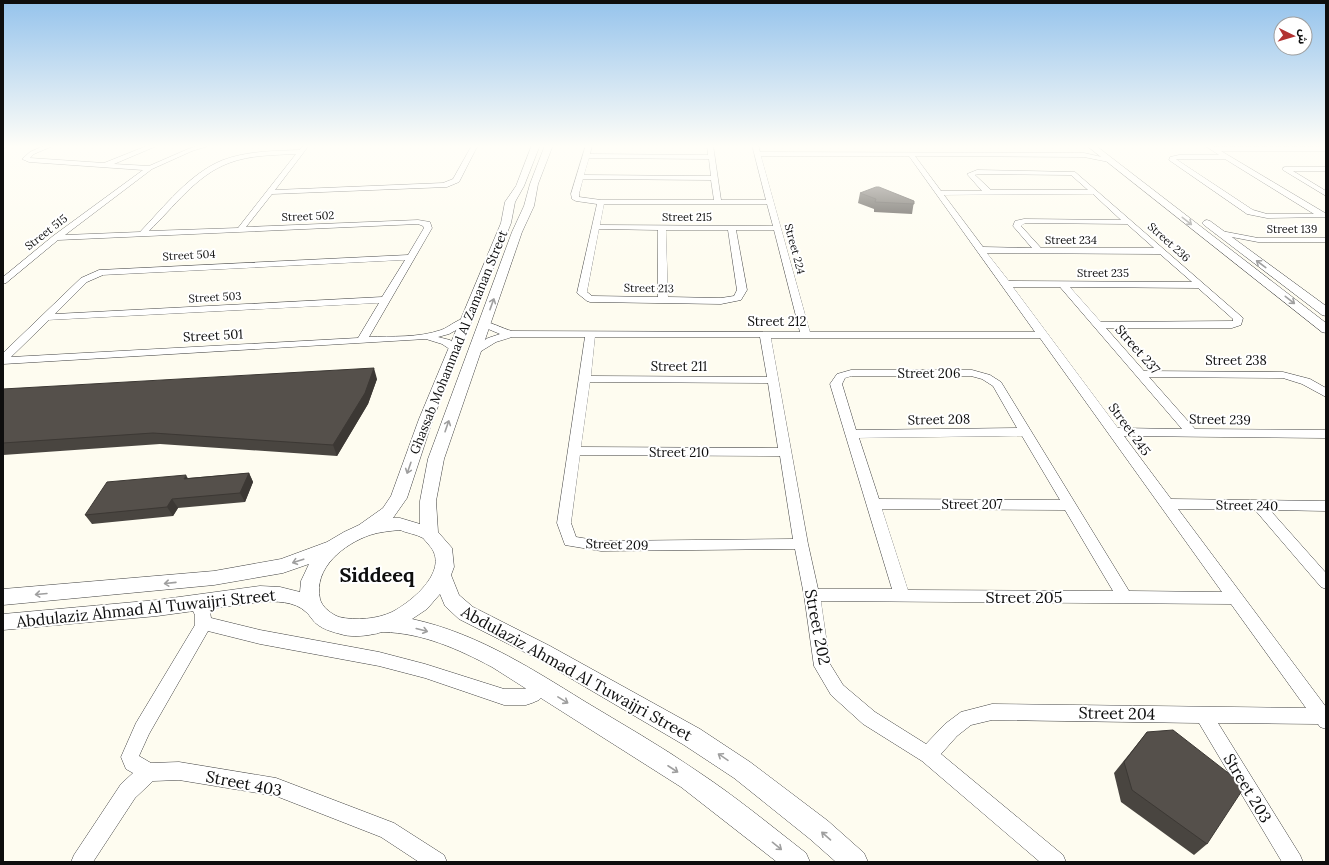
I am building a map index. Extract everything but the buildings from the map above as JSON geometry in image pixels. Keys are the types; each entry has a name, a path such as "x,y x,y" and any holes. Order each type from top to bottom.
{"street":[{"name":"Street 515","path":"3,281 56,238 127,185"},
{"path":"142,234 192,185"},
{"path":"240,230 275,185"},
{"path":"270,192 435,185"},
{"name":"Ghassab Mohammad Al Zamanan Street","path":"366,529 389,512 399,498 426,420 506,223 511,201 520,185"},
{"name":"Ghassab Mohammad Al Zamanan Street","path":"429,532 429,494 436,459 517,232 530,202 534,185"},
{"path":"578,185 575,194 576,199 601,202 771,202"},
{"path":"716,185 718,202"},
{"name":"Street 224","path":"766,185 806,335"},
{"name":"Street 245","path":"933,185 1324,719"},
{"name":"Street 236","path":"981,185 989,193"},
{"name":"Street 236","path":"1089,185 1238,318 1238,324 1232,325 1098,325"},
{"path":"1147,185 1219,232 1326,312"},
{"path":"1149,185 1326,329"},
{"path":"1210,185 1250,212 1267,216 1324,217"},
{"path":"1272,185 1324,217"},
{"path":"1313,185 1324,192"},
{"path":"939,193 1096,192"},
{"path":"511,201 520,204 530,202"},
{"name":"Street 213","path":"601,202 582,293 590,299 721,301 738,298 742,290 732,228"},
{"path":"1039,251 1017,226 1018,223 1024,221 1130,222"},
{"name":"Street 502","path":"56,238 418,222 427,224 428,228 362,340"},
{"name":"Street 215","path":"596,227 778,228"},
{"path":"662,228 663,300"},
{"name":"Street 139","path":"1219,232 1258,240"},
{"name":"Street 139","path":"1240,248 1245,242 1258,240 1326,240"},
{"name":"Street 234","path":"981,250 1162,251"},
{"name":"Street 504","path":"3,360 87,278 108,271 411,257"},
{"name":"Street 235","path":"1006,284 1201,285"},
{"name":"Street 237","path":"1063,285 1192,433"},
{"name":"Street 503","path":"46,317 385,300"},
{"name":"Street 501","path":"3,360 424,337 452,330 466,321"},
{"name":"Street 212","path":"484,324 498,331 512,334 1043,335"},
{"name":"Street 212","path":"474,351 492,340 512,334"},
{"name":"Street 209","path":"590,334 564,523 570,541 601,546 801,544"},
{"name":"Street 202","path":"765,335 801,544 812,595 822,666 837,690 869,718 928,756 1056,862"},
{"name":"Street 501","path":"424,337 441,340 455,348"},
{"name":"Street 206","path":"902,596 836,384 840,376 851,373 972,373 986,377 997,384 1125,598"},
{"name":"Street 238","path":"1141,374 1284,375 1298,378 1314,385 1326,394"},
{"name":"Street 211","path":"585,379 772,380"},
{"name":"Street 208","path":"852,434 1027,432"},
{"name":"Street 239","path":"1114,432 1326,434"},
{"name":"Street 210","path":"574,451 785,452"},
{"name":"Street 207","path":"874,504 1070,505"},
{"name":"Street 240","path":"1167,504 1326,506"},
{"path":"1258,505 1326,583"},
{"path":"400,524 416,527 429,532 437,539 445,558 442,576 434,591 420,605 403,616 384,624 368,628 338,626 326,621 317,614 311,605 308,590 311,575 321,560 334,546 349,536 366,529 384,525 400,524"},
{"name":"Abdulaziz Ahmad Al Tuwaijri Street","path":"3,597 165,584 249,573 296,562 334,546"},
{"name":"Abdulaziz Ahmad Al Tuwaijri Street","path":"442,576 452,600 466,614 543,652 692,737 742,770 819,830 856,862"},
{"name":"Abdulaziz Ahmad Al Tuwaijri Street","path":"3,622 197,603 272,593 294,596 311,605"},
{"name":"Street 205","path":"812,595 1236,598"},
{"path":"81,862 128,790 149,772 133,763 130,757 142,730 203,624 203,614 197,603"},
{"path":"203,624 260,638 379,659 425,671 504,697 526,697 541,687"},
{"name":"Abdulaziz Ahmad Al Tuwaijri Street","path":"384,624 412,627 454,640 495,659 689,779 797,862"},
{"name":"Street 204","path":"928,756 951,730 967,718 992,712 1203,714 1324,719"},
{"name":"Street 203","path":"1203,714 1293,862"},
{"name":"Street 403","path":"149,772 179,771 276,787 387,830 437,862"}],"district":[{"name":"Siddeeq","path":"377,575"}]}
